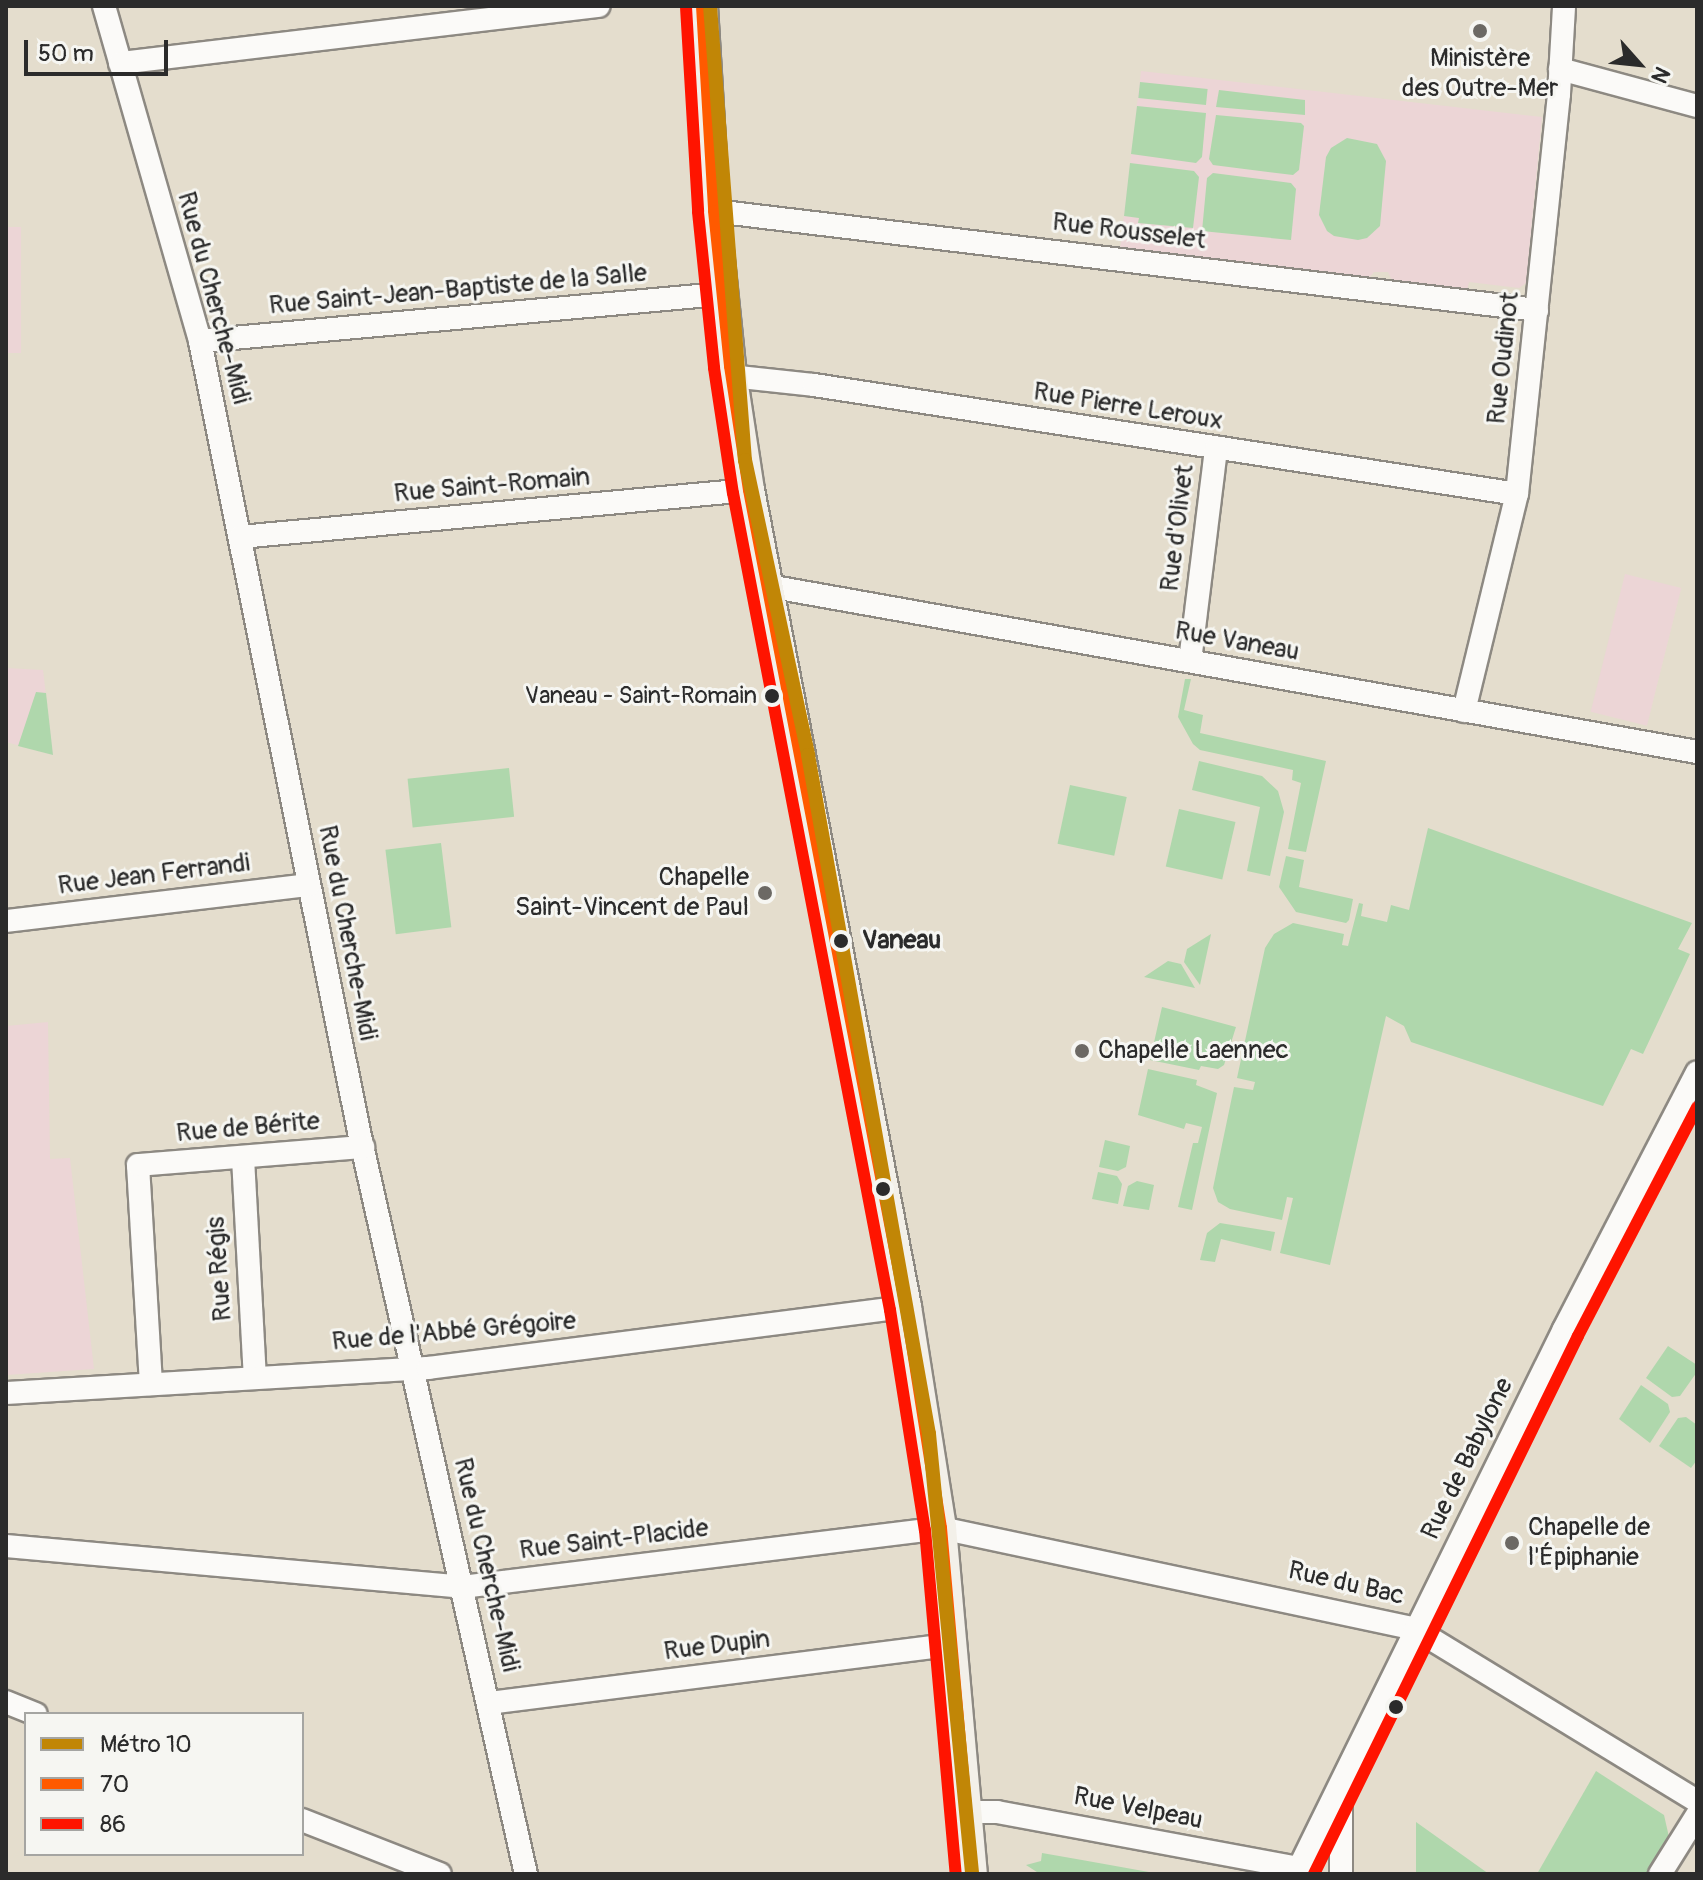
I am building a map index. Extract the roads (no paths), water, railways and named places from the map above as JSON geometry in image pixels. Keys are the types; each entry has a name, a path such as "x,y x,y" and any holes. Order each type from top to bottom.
{"main road":[{"path":"702,6 720,294 731,376 749,490 906,1307 941,1528 972,1874"}],"street":[{"name":"Rue du Cherche-Midi","path":"104,6 200,341 363,1147 526,1874"},
{"path":"120,63 599,6"},
{"name":"Rue Oudinot","path":"1464,711 1517,494 1564,6"},
{"path":"1560,69 1697,106"},
{"name":"Rue Rousselet","path":"714,211 1537,310"},
{"name":"Rue Saint-Jean-Baptiste de la Salle","path":"200,341 720,294"},
{"name":"Rue Pierre Leroux","path":"731,376 814,385 1517,494"},
{"name":"Rue d'Olivet","path":"1190,661 1216,448"},
{"name":"Rue Saint-Romain","path":"240,537 749,490"},
{"name":"Rue Vaneau","path":"768,586 1697,752"},
{"name":"Rue Jean Ferrandi","path":"6,921 309,885"},
{"name":"Rue de Babylone","path":"1298,1871 1564,1329 1697,1072"},
{"name":"Rue de Bérite","path":"151,1384 138,1165 363,1147"},
{"name":"Rue Régis","path":"243,1158 255,1377"},
{"name":"Rue de l'Abbé Grégoire","path":"6,1393 412,1368 906,1307"},
{"name":"Rue du Bac","path":"941,1528 1415,1629 1697,1801"},
{"name":"Rue Saint-Placide","path":"6,1546 462,1587 941,1528"},
{"name":"Rue Dupin","path":"489,1703 953,1644"},
{"path":"6,1702 31,1712"},
{"path":"1341,1780 1341,1874"},
{"name":"Rue Velpeau","path":"966,1812 997,1812 1298,1871"},
{"path":"1660,1874 1697,1815"},
{"path":"304,1821 440,1874"}],"metro line":[{"name":"10","path":"710,6 745,460 808,755 929,1434 972,1874"}],"place":[{"name":"Ministère des Outre-Mer","path":"1480,31"},
{"name":"Vaneau - Saint-Romain","path":"772,696"},
{"name":"Chapelle Saint-Vincent de Paul","path":"765,893"},
{"name":"Vaneau","path":"841,941"},
{"name":"Chapelle Laennec","path":"1082,1051"},
{"name":"Chapelle de l'Épiphanie","path":"1512,1543"}]}
